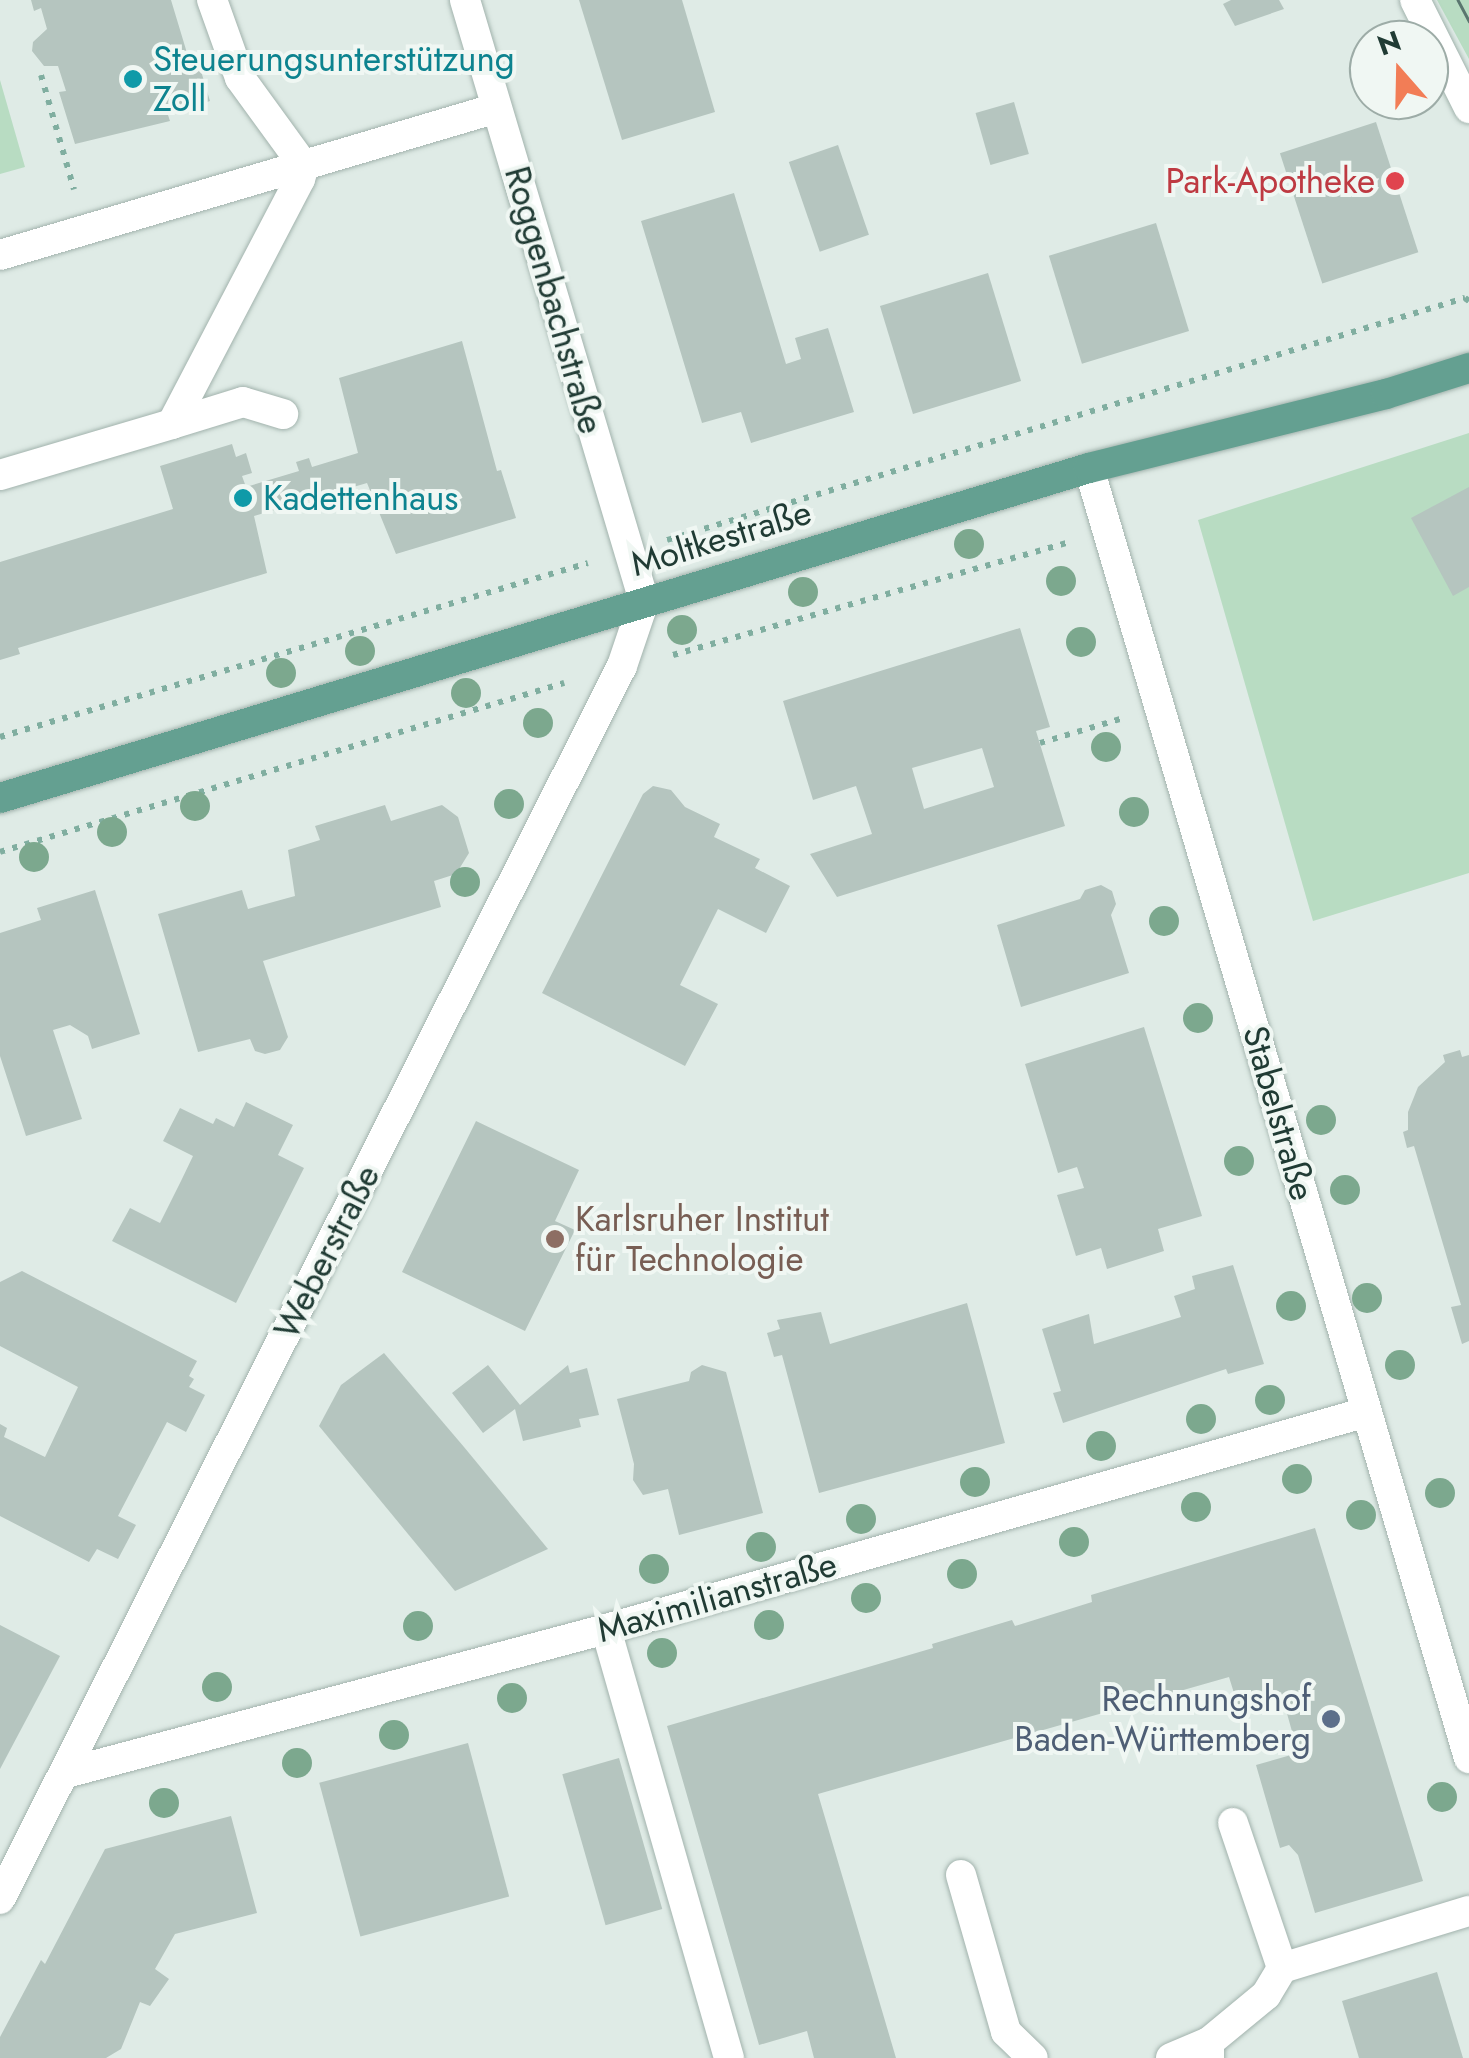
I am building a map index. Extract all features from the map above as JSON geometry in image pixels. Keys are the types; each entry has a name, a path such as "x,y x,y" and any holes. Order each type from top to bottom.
{"main road":[{"name":"Moltkestraße","path":"0,798 1089,468 1386,394 1469,368"}],"street":[{"path":"212,0 240,78 304,166"},
{"name":"Roggenbachstraße","path":"465,0 644,601"},
{"path":"1415,0 1469,108"},
{"path":"0,255 498,108"},
{"path":"172,424 304,166"},
{"path":"0,475 243,402 283,414"},
{"name":"Stabelstraße","path":"1089,468 1469,1758"},
{"name":"Weberstraße","path":"0,1899 622,666 644,601"},
{"name":"Maximilianstraße","path":"66,1773 606,1629 1367,1412"},
{"path":"606,1629 728,2058"},
{"path":"1233,1823 1282,1968"},
{"path":"961,1875 1006,2032 1032,2058"},
{"path":"1171,2058 1209,2050 1266,1996 1282,1968 1469,1911"}],"path":[{"path":"41,76 86,230"},
{"path":"0,736 1467,300"},
{"path":"0,852 622,666 727,642 1107,532"},
{"path":"1040,743 1071,734"}],"green space":[{"path":"1437,0 1469,0 1469,59 1449,20"},
{"path":"0,80 25,167 0,174"},
{"path":"1469,433 1469,873 1313,921 1198,520"}],"building":[{"name":"Steuerungsunterstützung Zoll","path":"31,0 171,0 187,53 195,51 210,101 168,115 170,121 75,144 59,92 66,91 58,66 44,66 32,51 33,42 47,29 41,8 34,11"},
{"path":"579,0 682,0 715,112 622,140"},
{"path":"1231,0 1279,0 1284,9 1235,26 1223,4"},
{"path":"1014,102 1029,154 990,165 976,113"},
{"path":"1376,122 1418,252 1322,284 1280,153"},
{"path":"838,145 869,235 820,252 789,162"},
{"path":"734,193 786,364 801,359 795,338 828,328 854,412 751,443 741,412 702,423 641,221"},
{"path":"1156,223 1189,331 1082,364 1049,256"},
{"path":"988,273 1021,381 913,414 880,306"},
{"name":"Kadettenhaus","path":"462,341 497,471 501,470 516,518 396,554 367,483 254,516 267,573 18,648 20,654 0,660 0,562 173,509 160,466 232,444 236,457 246,453 252,473 242,476 246,487 299,471 296,462 309,458 312,467 358,453 339,378"},
{"path":"1469,487 1469,587 1453,596 1411,518"},
{"path":"1020,628 1050,727 1036,731 1065,826 837,897 810,854 872,834 856,786 813,800 783,701","holes":["982,748 994,787 924,809 912,768"]},
{"path":"653,786 671,790 685,807 720,824 714,837 760,859 755,868 790,886 766,933 718,909 680,985 718,1004 685,1066 542,993 643,794"},
{"path":"385,805 391,821 442,805 458,817 469,853 456,874 434,881 441,907 263,961 288,1037 280,1050 265,1054 255,1051 250,1039 198,1052 158,914 242,890 248,909 295,896 288,850 320,840 315,826"},
{"path":"1101,885 1112,891 1116,904 1111,915 1129,973 1021,1007 997,925 1080,899 1085,890"},
{"path":"95,890 140,1034 92,1049 88,1036 70,1025 53,1030 82,1119 26,1136 0,1056 0,933 41,920 37,908"},
{"path":"1144,1027 1202,1216 1158,1229 1164,1251 1107,1269 1101,1248 1076,1256 1057,1195 1084,1188 1077,1167 1058,1173 1025,1064"},
{"path":"1460,1050 1462,1057 1469,1055 1469,1341 1462,1344 1451,1307 1461,1305 1414,1146 1407,1148 1403,1132 1408,1130 1408,1112 1418,1087 1445,1062 1443,1055"},
{"path":"246,1102 293,1125 278,1155 304,1168 236,1303 112,1241 130,1208 160,1223 193,1156 163,1141 180,1108 213,1124 216,1118 234,1127"},
{"path":"476,1121 579,1170 555,1221 575,1230 525,1331 402,1272"},
{"path":"1233,1265 1264,1364 1228,1374 1226,1369 1063,1423 1053,1393 1061,1391 1042,1329 1089,1314 1094,1344 1181,1317 1174,1296 1195,1289 1192,1276"},
{"path":"22,1271 197,1361 189,1376 194,1379 189,1387 205,1395 186,1432 167,1422 118,1516 136,1525 118,1559 97,1549 89,1562 0,1516 0,1424 7,1428 4,1437 45,1457 78,1387 0,1346 0,1282"},
{"path":"967,1303 1005,1443 819,1493 782,1355 774,1357 767,1333 780,1329 777,1320 821,1312 830,1344"},
{"path":"384,1353 548,1549 455,1591 319,1426 341,1385"},
{"path":"488,1365 520,1405 568,1365 570,1373 587,1368 599,1415 579,1419 581,1427 523,1441 515,1409 483,1433 452,1393"},
{"path":"702,1365 726,1372 763,1513 679,1535 668,1489 643,1495 633,1480 634,1464 617,1399 689,1381 691,1372"},
{"path":"1315,1528 1423,1881 1315,1913 1298,1855 1289,1845 1280,1848 1256,1765 1298,1753 1281,1692 1238,1706 1229,1677 818,1794 896,2058 814,2058 807,2031 759,2045 667,1726 933,1648 932,1644 1012,1620 1015,1626 1092,1602 1091,1595"},
{"path":"0,1625 60,1656 0,1769"},
{"path":"468,1743 509,1897 360,1936 319,1783"},
{"path":"619,1758 662,1909 606,1925 562,1774"},
{"path":"231,1816 257,1913 175,1934 155,1969 169,1979 150,2006 140,2002 121,2049 106,2058 0,2058 0,2037 41,1960 45,1964 105,1849"},
{"path":"1437,1972 1463,2058 1359,2058 1342,2001"}],"tram line":[{"path":"1458,0 1469,21"}],"place":[{"name":"Steuerungsunterstützung Zoll","path":"133,79"},
{"name":"Park-Apotheke","path":"1395,181"},
{"name":"Kadettenhaus","path":"243,498"},
{"name":"Karlsruher Institut für Technologie","path":"555,1239"},
{"name":"Rechnungshof Baden-Württemberg","path":"1331,1719"}]}
